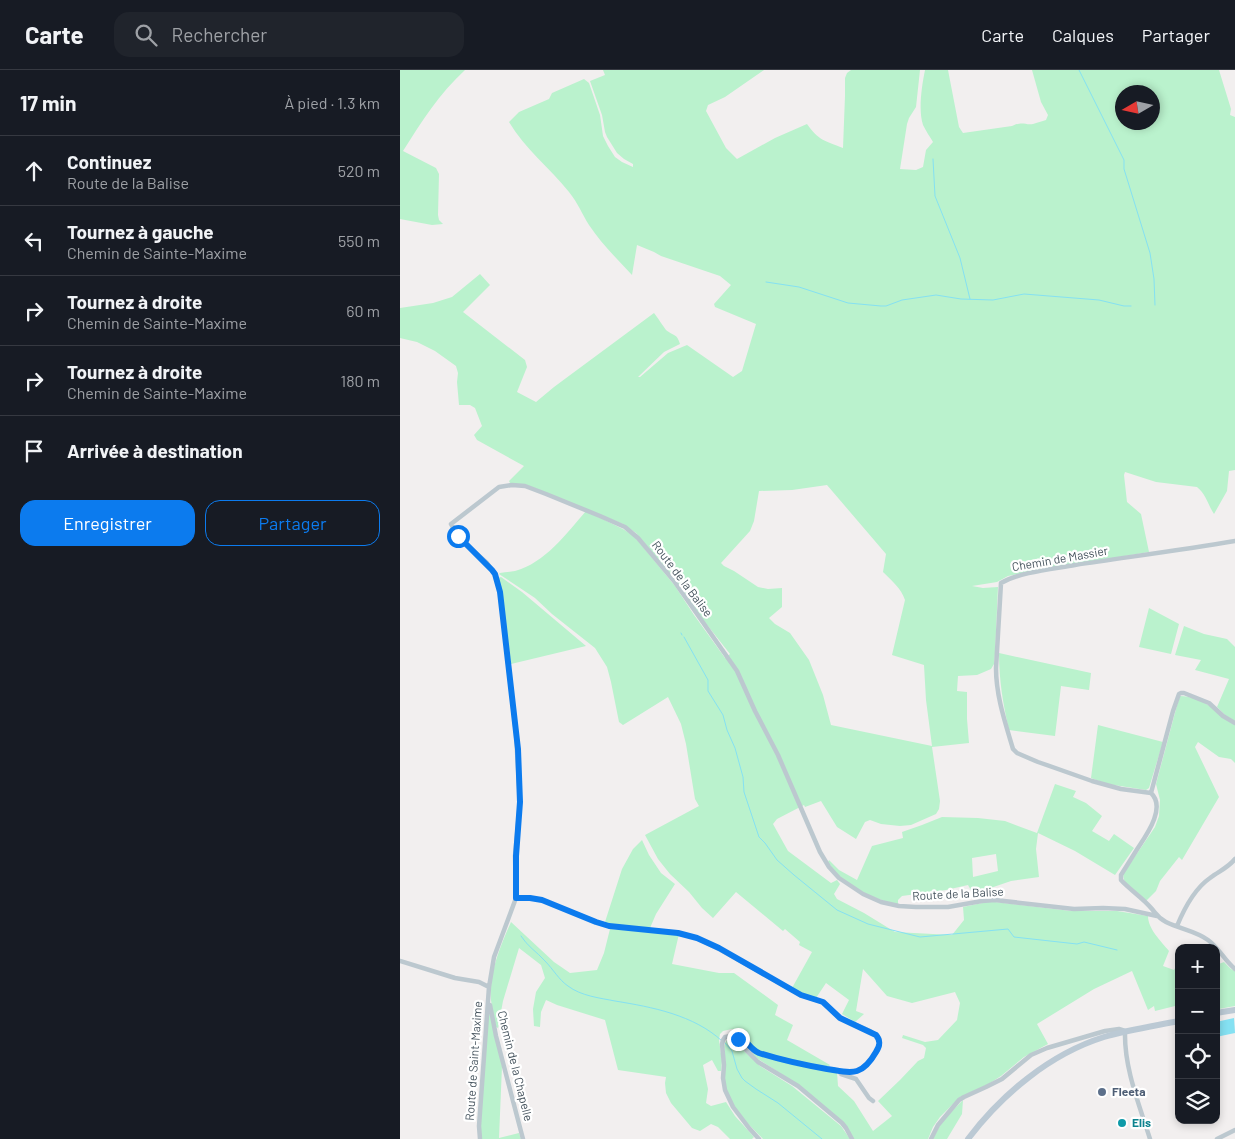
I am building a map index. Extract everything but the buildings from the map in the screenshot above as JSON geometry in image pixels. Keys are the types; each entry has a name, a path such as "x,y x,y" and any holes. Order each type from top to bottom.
{"street":[{"name":"Route de la Balise","path":"516,898 516,856 520,802 518,749 500,592 495,574 460,539 450,524 499,487 512,485 525,486 625,527 638,538 659,562 737,671 778,755 820,852 829,867 844,883 872,898 899,906 948,907 995,900 1074,909 1104,908 1126,910 1157,916"},
{"name":"Chemin de Massier","path":"1152,793 1121,789 1092,781 1017,754 1013,749 1001,710 996,676 1001,583 1018,575 1235,542"},
{"path":"1235,723 1223,716 1209,703 1184,693 1179,694 1152,793 1156,799 1155,818 1120,878 1157,916 1167,923 1198,934 1208,940 1235,969"},
{"path":"1177,926 1190,900 1205,882 1229,866 1235,859"},
{"path":"489,987 494,957 516,898 530,898 542,900 609,926 688,934 719,948 801,995 823,1002 840,1018 879,1038 879,1048 864,1068 857,1071 839,1071 807,1066 759,1053 753,1051 741,1036 727,1036 722,1042 724,1065 722,1078 725,1090 733,1107 759,1139"},
{"name":"Route de Saint-Maxime","path":"400,961 455,978 479,982 489,987 479,1126 480,1139"},
{"name":"Chemin de la Chapelle","path":"488,998 523,1139"},
{"path":"1220,1012 1235,1010"},
{"path":"968,1139 1006,1096 1049,1064 1088,1043 1126,1031 1175,1022"},
{"path":"931,1139 938,1124 959,1100 1002,1079 1031,1055 1047,1048 1110,1030 1119,1029 1126,1031"},
{"path":"1126,1031 1125,1043 1128,1065 1150,1139"},
{"path":"734,1036 758,1062 798,1086 842,1123 852,1139"},
{"path":"839,1071 841,1074 856,1079 873,1101"},
{"path":"1217,1139 1235,1130"}],"green space":[{"path":"400,70 465,70 439,98 403,151 436,168 439,174 438,215 439,220 443,224 432,225 400,219"},
{"path":"603,70 764,70 725,97 708,105 706,111 726,148 737,159 775,138 807,124 818,137 843,148 845,78 847,73 851,70 920,70 916,107 907,124 900,169 916,170 923,167 926,150 933,142 923,125 921,112 925,70 948,70 959,127 963,133 1019,124 1033,124 1046,120 1048,115 1041,102 1032,70 1219,70 1231,109 1230,115 1235,117 1235,470 1229,471 1227,491 1214,514 1205,496 1197,487 1156,482 1125,472 1127,502 1141,514 1149,552 1023,573 1008,576 997,582 972,586 983,588 998,587 994,664 991,669 977,675 958,676 957,691 967,692 969,743 932,747 940,801 936,814 911,825 900,826 881,824 870,820 865,822 856,839 837,827 821,801 805,807 804,805 777,819 773,824 788,851 831,883 837,880 840,884 834,894 837,899 895,932 952,935 964,920 963,907 995,902 1071,911 1117,911 1148,916 1150,926 1169,951 1163,966 1174,970 1175,968 1175,1006 1155,1011 1154,1006 1148,1010 1132,971 1094,989 1037,1024 1048,1044 1024,1057 987,1085 960,1097 940,1117 928,1139 854,1139 846,1125 800,1086 752,1054 753,1052 766,1057 837,1072 838,1086 854,1101 873,1131 892,1116 878,1101 918,1061 924,1058 926,1048 923,1045 902,1038 903,1035 925,1042 938,1040 957,1020 960,1003 955,992 912,1003 887,996 863,969 856,1011 864,1014 855,1022 842,1014 849,1000 826,983 816,998 792,988 812,952 799,945 800,942 785,929 783,931 736,892 713,918 670,874 658,859 645,835 699,806 695,799 681,724 668,697 623,725 619,722 607,667 595,648 535,598 499,574 526,567 546,554 563,538 586,511 634,536 675,586 725,658 730,654 697,612 675,579 636,533 623,524 532,487 510,483 509,481 524,466 477,440 474,435 482,426 475,408 470,405 459,405 456,366 435,351 417,342 400,338 400,308 433,303 452,297 480,274 490,285 463,312 525,360 527,367 517,392 536,402 654,313 666,330 678,338 680,344 664,352 638,377 668,353 687,345 733,377 742,371 756,324 715,307 714,304 731,285 720,276 661,256 637,245 632,275 594,232 575,200 562,183 522,141 509,122 519,112 549,99 552,93 584,79 589,83 600,115 603,136 608,146 615,157 633,167 633,164 617,153 607,137 602,115 590,81 605,75","holes":["827,485 886,554 883,572 899,588 905,600 892,655 924,665 932,746 831,725 823,695 809,660 790,633 769,618 782,607 782,588 768,589 758,587 721,563 750,531 754,521 759,491 792,490"]},
{"path":"501,577 522,592 586,646 511,664 498,578"},
{"path":"1149,608 1179,624 1171,654 1139,647"},
{"path":"1184,626 1204,634 1227,639 1235,647 1235,721 1217,707 1229,679 1195,670 1201,660 1175,655"},
{"path":"999,653 1091,673 1089,690 1061,686 1055,736 1009,730 1002,692"},
{"path":"1180,696 1203,702 1235,725 1235,763 1231,759 1219,757 1198,742 1195,747 1219,797 1182,860 1179,857 1160,881 1156,891 1146,901 1126,883 1123,874 1155,827 1159,816 1160,800 1156,784"},
{"path":"1098,725 1163,742 1149,788 1146,790 1107,784 1091,778"},
{"path":"1055,784 1076,791 1073,797 1086,803 1102,816 1092,831 1109,841 1114,834 1134,848 1115,875 1075,851 1038,833 1036,849 1039,877 1011,881 973,894 968,885 902,896 898,900 898,905 868,895 849,884 841,878 828,862 829,860 839,870 857,880 872,846 903,838 902,832 942,817 1005,821 1037,833","holes":["996,854 998,871 973,877 972,858"]},
{"path":"642,840 661,873 675,884 656,914 650,928 605,922 622,869 633,849"},
{"path":"511,922 554,962 570,973 597,970 604,953 610,929 679,934 672,964 719,973 734,973 778,1005 775,1015 793,1025 787,1040 830,1065 828,1067 771,1055 756,1050 739,1032 732,1029 723,1031 720,1034 719,1040 722,1061 721,1071 718,1071 712,1060 703,1065 708,1089 706,1103 711,1106 726,1102 735,1116 754,1137 752,1139 730,1139 718,1127 711,1124 700,1131 692,1128 671,1103 666,1093 666,1077 618,1070 605,1020 546,1000 541,1012 540,1027 534,1026 533,1009 536,992 545,978 541,965 519,948 503,1001 498,1028 496,1027 491,1000 492,980 499,950"},
{"path":"1224,962 1235,971 1235,1006 1220,1009 1220,989 1220,964"},
{"path":"489,1008 502,1066 499,1138 519,1133 521,1139 481,1139 480,1125"},
{"path":"728,1039 736,1040 745,1052 760,1066 792,1086 841,1126 850,1139 763,1139 747,1123 729,1099 725,1079 724,1047"},
{"path":"963,1100 962,1114 947,1139 933,1139 942,1121"}],"water":[{"path":"1234,1018 1235,1033 1220,1036 1220,1021"}],"waterway":[{"path":"1079,70 1124,160 1124,169 1150,253 1155,305"},
{"path":"933,159 935,196 960,258 970,299"},
{"path":"766,282 799,287 848,303 881,306 902,300 936,295 961,299 993,300 1024,294 1099,300 1131,306"},
{"path":"684,637 708,680 708,691 723,715 735,748 743,777 744,792 759,837 777,860 837,910 868,924 920,937 1008,929 1014,937 1077,944 1084,942 1117,950"},
{"path":"521,936 562,981 573,989 591,996 658,1009 686,1018 711,1032 722,1041"},
{"path":"725,1043 732,1051 737,1069 745,1081 778,1103 822,1139"}],"place":[{"name":"Fleeta","path":"1102,1092"},
{"name":"Elis","path":"1122,1123"}],"route":[{"path":"458,536 492,570 500,592 518,749 520,802 516,856 516,898 542,900 609,926 688,934 719,948 801,995 823,1002 840,1018 876,1035 880,1042 879,1048 864,1068 852,1072 807,1066 759,1053 753,1051 741,1036 734,1036 738,1039"}]}
